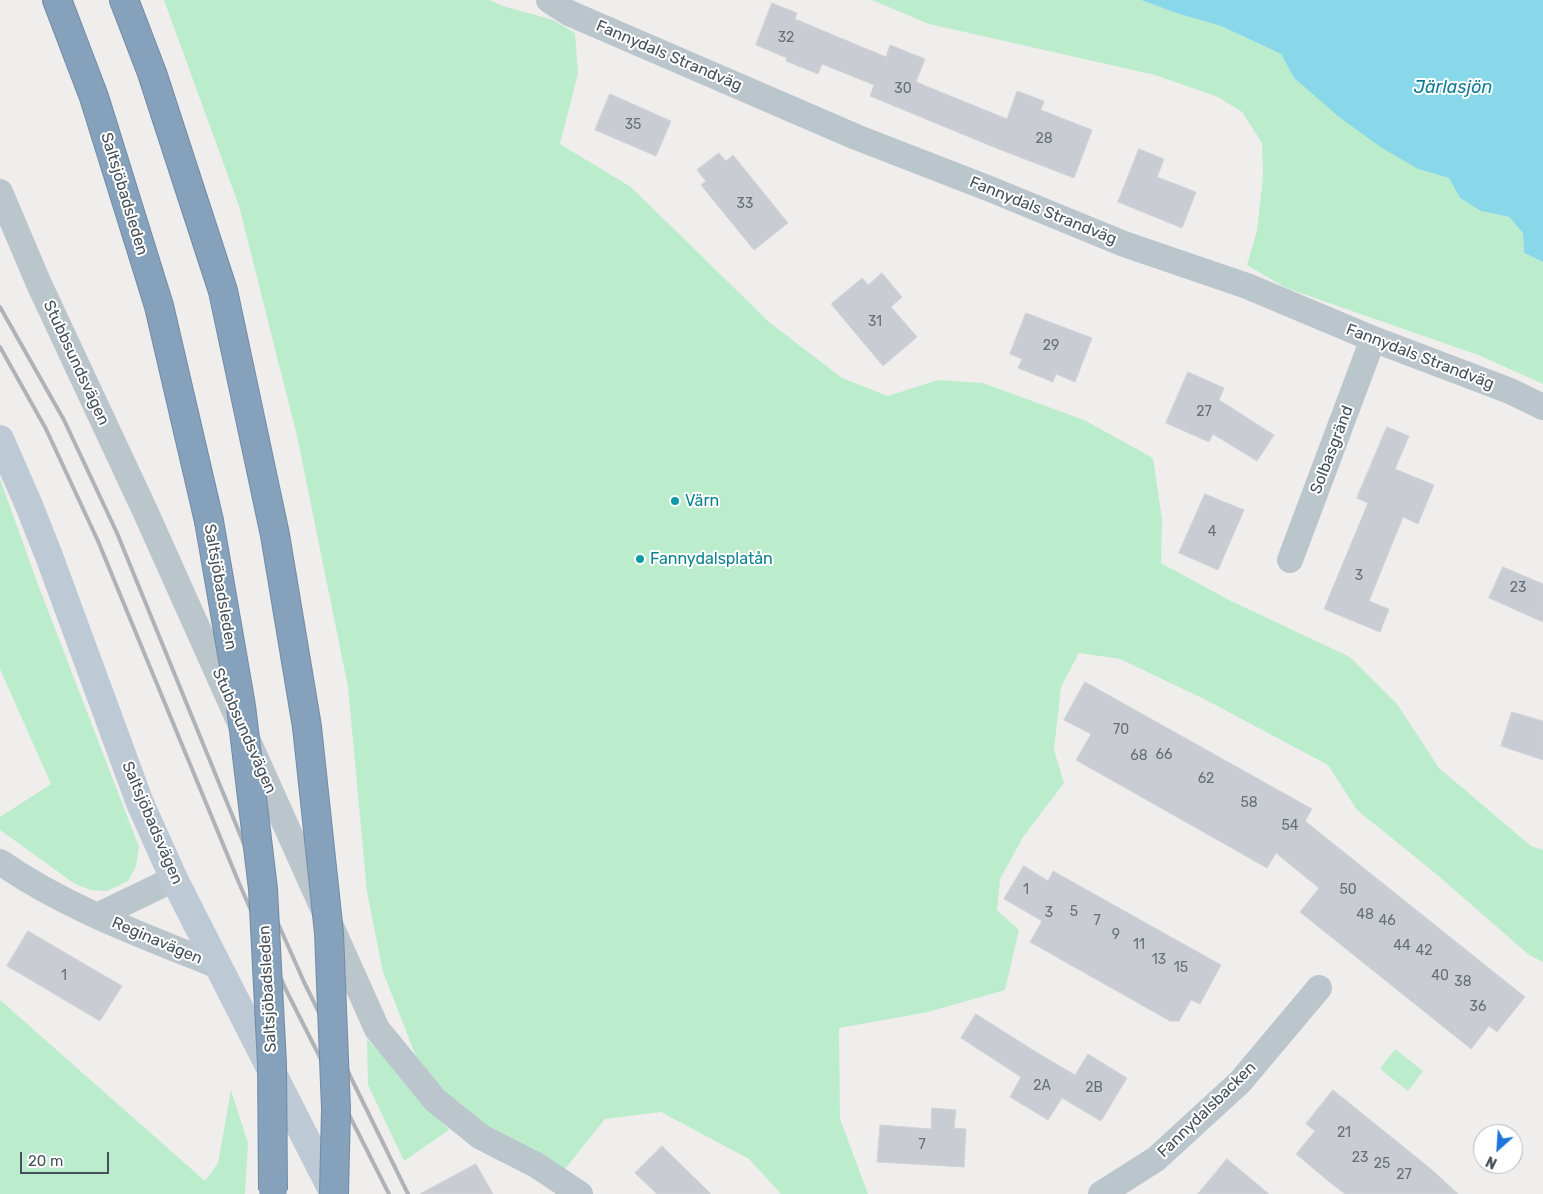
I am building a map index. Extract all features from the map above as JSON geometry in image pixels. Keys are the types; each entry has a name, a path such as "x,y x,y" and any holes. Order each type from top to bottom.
{"highway":[{"name":"Saltsjöbadsleden","path":"57,0 94,97 159,306 209,521 241,706 263,889 272,1064 273,1192"},
{"path":"124,0 152,73 223,291 275,535 307,727 329,933 336,1109 334,1194"}],"street":[{"name":"Fannydals Strandväg","path":"549,0 569,13 856,137 1124,244 1246,286 1372,339 1510,391 1543,407"},
{"name":"Stubbsundsvägen","path":"0,192 39,284 146,513 378,1030 435,1100 481,1137 536,1165 580,1194"},
{"name":"Solbasgränd","path":"1290,560 1372,339"},
{"name":"Saltsjöbadsvägen","path":"0,439 50,556 140,803 174,879 334,1194"},
{"name":"Reginavägen","path":"0,862 22,878 97,916 218,966"},
{"name":"Reginavägen","path":"97,916 174,879"},
{"name":"Fannydalsbacken","path":"1101,1194 1156,1159 1240,1082 1319,988"}],"green space":[{"path":"164,0 490,0 503,6 553,20 575,33 578,73 560,144 631,187 769,322 842,378 888,396 938,380 983,383 1084,420 1153,458 1162,519 1161,563 1231,601 1350,657 1397,704 1439,768 1531,846 1543,850 1543,962 1529,955 1435,873 1357,810 1328,765 1206,700 1120,659 1079,653 1061,687 1054,750 1064,783 1023,837 1000,879 997,910 1019,930 1005,990 928,1012 839,1028 840,1119 868,1194 781,1194 749,1159 661,1112 605,1119 561,1174 476,1127 419,1064 383,972 367,892 348,687 297,436 239,206"},
{"path":"872,0 1141,0 1176,13 1221,26 1281,54 1294,78 1339,117 1418,169 1449,178 1460,198 1481,211 1509,217 1523,233 1524,253 1543,262 1543,384 1481,356 1286,288 1247,265 1257,231 1263,176 1262,143 1242,112 1218,97 1155,75 929,24"},
{"path":"0,479 37,582 139,847 136,866 128,881 107,891 91,890 75,884 0,830 0,817 51,784 0,669"},
{"path":"0,1000 205,1181 218,1163 231,1090 248,1143 245,1194 0,1194"},
{"path":"367,1039 449,1130 404,1161 368,1085"},
{"path":"1395,1049 1423,1071 1408,1091 1380,1069"}],"water":[{"name":"Järlasjön","path":"1141,0 1543,0 1543,262 1524,253 1523,233 1509,217 1481,211 1460,198 1449,178 1418,169 1382,148 1339,117 1294,78 1281,54 1221,26 1176,13"}],"building":[{"path":"772,3 797,13 795,19 886,57 890,45 925,59 916,82 1007,119 1017,91 1044,101 1041,110 1092,130 1074,178 870,96 874,85 822,64 818,74 786,61 787,58 756,45"},
{"path":"610,94 671,121 656,156 595,130"},
{"path":"1139,149 1164,159 1157,177 1196,192 1182,228 1118,202"},
{"path":"719,153 726,161 733,155 788,223 754,250 701,185 706,181 697,170"},
{"path":"882,273 902,297 891,307 917,337 883,366 831,304 862,278 868,285"},
{"path":"1026,313 1092,338 1075,382 1056,374 1053,382 1018,368 1022,359 1010,354"},
{"path":"1188,372 1224,388 1219,400 1274,435 1257,461 1213,434 1209,442 1166,423"},
{"path":"1387,427 1409,436 1395,469 1434,485 1418,524 1403,517 1369,601 1389,609 1380,632 1324,609 1368,503 1357,498"},
{"path":"1205,494 1244,510 1218,570 1179,553"},
{"path":"1503,567 1543,584 1543,622 1489,598"},
{"path":"1085,682 1312,809 1305,821 1525,997 1497,1032 1489,1026 1471,1049 1300,912 1319,888 1276,853 1267,868 1076,760 1091,734 1064,720"},
{"path":"1512,712 1543,721 1543,760 1501,746"},
{"path":"1024,866 1048,881 1053,871 1221,965 1200,1004 1191,1000 1179,1021 1170,1021 1030,942 1042,921 1004,899"},
{"path":"28,931 122,986 100,1021 7,966"},
{"path":"976,1014 1075,1075 1088,1054 1127,1078 1101,1121 1062,1098 1048,1120 1010,1097 1021,1077 961,1038"},
{"path":"1333,1090 1431,1169 1458,1194 1345,1194 1327,1180 1296,1154 1315,1131 1306,1124"},
{"path":"932,1108 956,1110 954,1128 966,1129 964,1167 877,1162 880,1125 931,1129"},
{"path":"662,1146 711,1194 657,1194 635,1173"},
{"path":"1227,1159 1269,1194 1198,1194"},
{"path":"476,1164 493,1194 420,1194"}],"railway":[{"path":"0,307 64,420 117,533 257,876 304,982 408,1194"},
{"path":"0,347 46,429 98,541 239,883 286,990 389,1194"}],"place":[{"name":"Värn","path":"675,501"},
{"name":"Fannydalsplatån","path":"640,559"}]}
